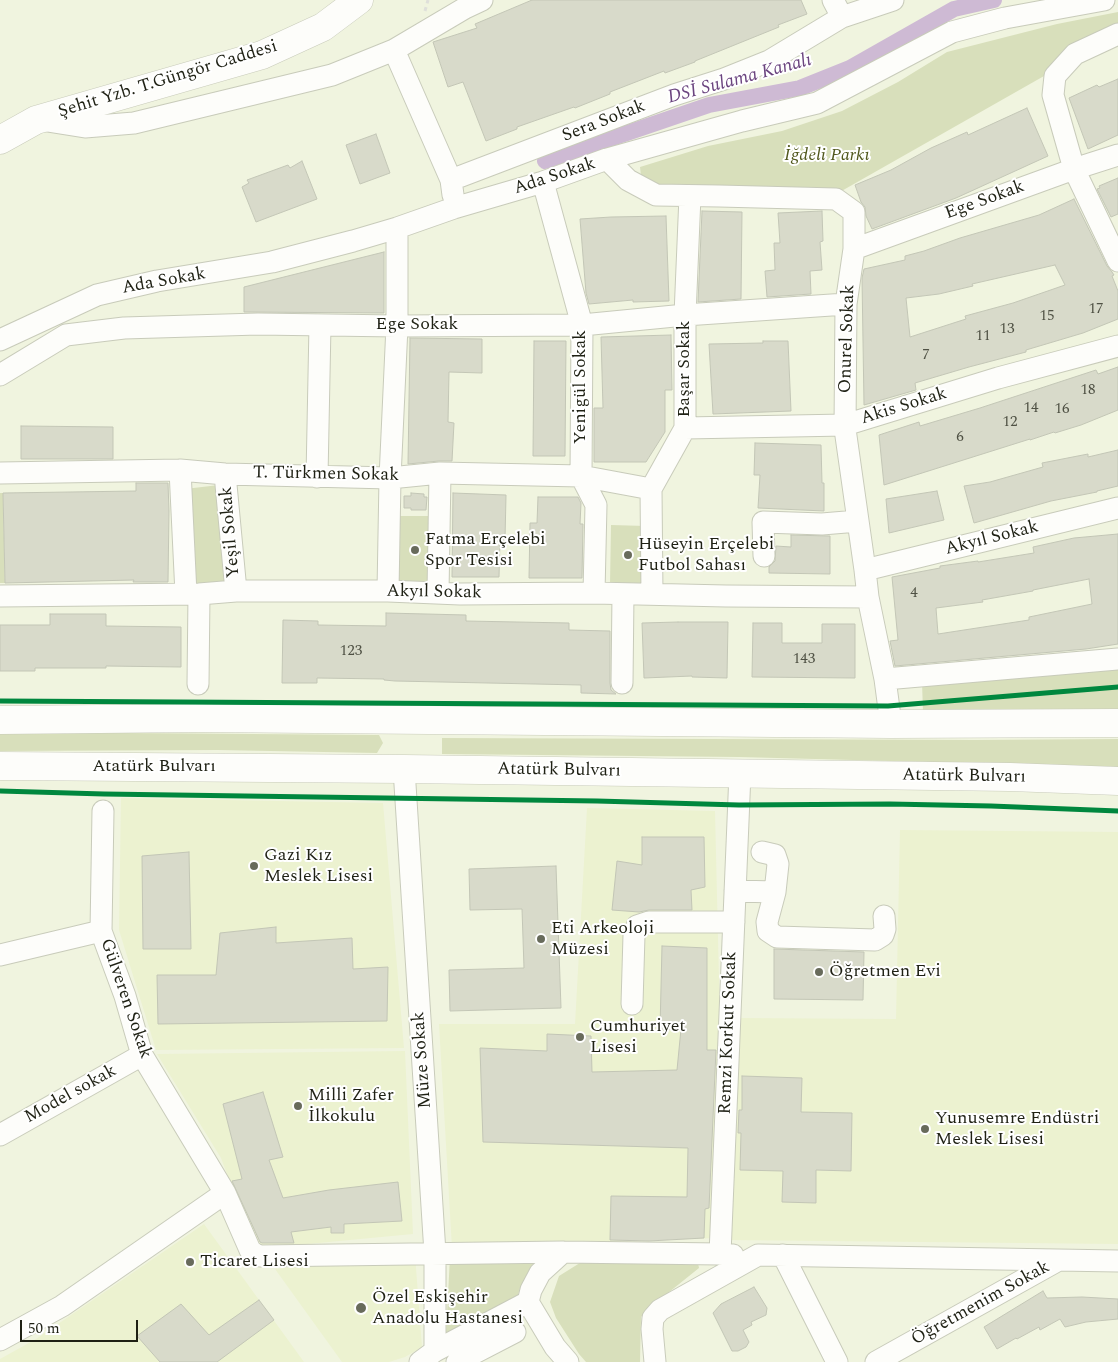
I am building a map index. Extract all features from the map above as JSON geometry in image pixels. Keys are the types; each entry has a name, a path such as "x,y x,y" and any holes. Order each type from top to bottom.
{"main road":[{"name":"Şehit Yzb. T.Güngör Caddesi","path":"0,140 36,120 262,55 323,28 359,0"},
{"path":"0,720 198,718 891,724 1118,723"},
{"name":"Atatürk Bulvarı","path":"0,766 404,768 1010,777 1118,781"}],"street":[{"path":"36,120 85,126 134,123 332,75 394,50 482,0"},
{"name":"Sera Sokak","path":"451,180 674,95 724,80 769,61 838,9 892,0"},
{"name":"Ada Sokak","path":"0,340 97,295 156,281 272,262 353,242 607,160 742,121 817,103 952,32 1004,18 1104,0"},
{"path":"1118,34 1075,54 1055,76 1053,95 1074,169 1118,261"},
{"path":"394,50 451,180 454,208"},
{"name":"Ege Sokak","path":"854,249 1074,169 1118,155"},
{"name":"Onurel Sokak","path":"607,160 628,180 656,196 836,199 854,212 854,249 846,304 845,425 868,597 885,679 891,724"},
{"name":"Yenigül Sokak","path":"543,182 582,325 581,476 596,505 594,593"},
{"name":"Başar Sokak","path":"652,594 652,489 685,428 690,196"},
{"path":"388,591 390,478 397,326 397,228"},
{"name":"Ege Sokak","path":"0,376 66,335 124,328 258,324 397,326 582,325 686,315 846,304"},
{"path":"317,477 320,325"},
{"name":"Akis Sokak","path":"685,428 845,425 998,378 1118,346"},
{"path":"180,470 192,594 198,684"},
{"name":"T. Türkmen Sokak","path":"0,473 180,470 225,474 317,477 390,478 440,473 581,476 652,489"},
{"path":"438,593 440,473"},
{"name":"Yeşil Sokak","path":"225,474 236,590"},
{"name":"Akyıl Sokak","path":"865,570 1118,508"},
{"path":"764,556 763,522 822,524 858,521"},
{"name":"Akyıl Sokak","path":"0,596 192,594 236,590 388,591 460,594 594,593 868,597"},
{"path":"622,683 623,594"},
{"path":"885,679 1118,659"},
{"name":"Müze Sokak","path":"404,768 435,1253 427,1357"},
{"name":"Remzi Korkut Sokak","path":"720,1254 740,773"},
{"name":"Gülveren Sokak","path":"104,811 101,931 125,996 142,1055 225,1194 250,1250 260,1256 435,1253"},
{"path":"762,852 775,854 778,864 775,892 767,922 768,931 777,937 874,940 883,934 885,929 884,916"},
{"path":"735,891 775,892"},
{"path":"632,1004 634,935 637,926 649,922 734,922"},
{"path":"0,955 101,931"},
{"name":"Model sokak","path":"0,1135 142,1055"},
{"path":"0,1340 62,1306 225,1194"},
{"path":"563,1252 540,1273 531,1290 528,1302 555,1347 568,1362"},
{"path":"435,1253 563,1252 1118,1261"},
{"path":"655,1362 653,1318 660,1310 758,1255"},
{"path":"783,1255 837,1362"},
{"name":"Öğretmenim Sokak","path":"876,1362 1059,1260"},
{"path":"427,1357 528,1302"},
{"path":"456,1362 515,1332"}],"shaded area":[{"name":"Gazi Kız Meslek Lisesi","path":"121,798 383,803 404,1048 156,1050 119,930"},
{"name":"Cumhuriyet Lisesi","path":"587,808 715,811 720,1023 715,1238 452,1248 439,1024 575,1024"},
{"name":"Yunusemre Endüstri Meslek Lisesi","path":"900,830 1118,832 1118,1244 727,1240 738,1018 896,1019"},
{"name":"Milli Zafer İlkokulu","path":"405,1051 413,1234 255,1249 221,1158 157,1054"},
{"name":"Ticaret Lisesi","path":"204,1224 304,1362 0,1362 0,1359 36,1339"},
{"name":"Özel Eskişehir Anadolu Hastanesi","path":"415,1255 422,1347 405,1357 389,1362 342,1362 275,1269"}],"green space":[{"name":"İğdeli Parkı","path":"1118,12 1118,34 838,193 642,184 640,167 708,146 782,131 842,111 898,82 947,52 1057,24"},
{"path":"219,485 227,587 193,588 185,489"},
{"path":"0,493 3,493 5,583 0,583"},
{"name":"Fatma Erçelebi Spor Tesisi","path":"400,516 433,516 431,584 398,583"},
{"name":"Hüseyin Erçelebi Futbol Sahası","path":"611,525 646,526 645,585 610,584"},
{"path":"1118,667 1118,713 923,712 922,682"},
{"path":"0,732 379,735 383,743 377,753 218,750 0,751"},
{"path":"442,738 1118,739 1118,767 739,757 442,754"},
{"path":"450,1257 535,1260 520,1288 517,1298 446,1333"},
{"path":"583,1261 698,1263 699,1268 648,1309 641,1317 640,1362 586,1362 556,1318 550,1302 559,1276"}],"building":[{"path":"532,0 801,0 807,14 695,62 665,73 664,71 575,108 517,127 517,129 486,141 463,82 448,87 433,42 477,28 475,24"},
{"path":"1118,79 1118,135 1088,149 1069,98 1097,85 1099,87"},
{"path":"1027,108 1048,156 956,198 872,229 855,185 891,170 931,148 967,132 968,135"},
{"path":"376,134 390,173 360,184 346,145"},
{"path":"302,161 317,199 256,222 242,187 249,183 247,180 288,165 290,168"},
{"path":"1118,178 1118,214 1111,217 1097,189 1100,188 1099,186"},
{"path":"1074,199 1107,266 1114,275 1112,276 1118,291 1118,319 1083,333 1026,350 1026,352 915,383 916,390 864,405 862,278 864,269 905,260 905,256 1039,215","holes":["1055,265 1065,285 1013,303 965,316 966,319 910,337 906,298 939,294 973,286 972,284"]},
{"path":"702,211 742,212 741,299 698,302"},
{"path":"822,211 823,241 820,242 822,270 810,271 811,294 767,297 765,271 775,270 774,243 780,243 778,213"},
{"path":"666,216 669,301 633,302 633,300 589,304 586,293 580,219"},
{"path":"384,252 384,313 244,312 244,287"},
{"path":"671,335 672,390 665,390 665,432 646,462 594,462 594,408 603,408 601,337"},
{"path":"410,338 482,339 482,373 449,372 448,422 454,423 452,461 408,464"},
{"path":"534,341 566,341 565,456 533,456"},
{"path":"763,341 788,341 791,411 713,414 709,344 763,343"},
{"path":"1118,367 1118,410 1081,425 884,485 879,435 919,422 920,426 1096,370 1098,374"},
{"path":"21,426 113,427 113,459 21,459"},
{"path":"755,443 821,445 824,511 758,508 760,475 754,475"},
{"path":"1118,450 1118,486 1051,501 974,523 964,486 990,482 1043,467 1042,463 1088,454 1088,457"},
{"path":"136,483 168,483 168,582 133,582 134,580 5,583 3,493 136,491"},
{"path":"937,491 944,520 889,533 886,499"},
{"path":"411,493 424,494 424,497 427,497 426,510 404,508 404,496 411,496"},
{"path":"453,493 506,495 505,540 500,540 499,577 452,577"},
{"path":"538,497 578,497 581,503 580,524 583,524 582,578 529,578 530,523 537,523"},
{"path":"1118,534 1118,644 1086,649 895,666 890,641 898,640 892,577 940,568 940,566 1034,553 1033,547 1074,538","holes":["1089,579 1092,604 1029,617 1029,620 938,634 936,608 983,602 982,600"]},
{"path":"791,535 830,536 830,574 769,573 769,567 775,561 776,546 791,547"},
{"path":"386,613 466,615 466,621 569,623 569,630 610,631 610,683 611,690 616,694 581,693 581,685 317,678 317,683 282,683 283,620 318,621 318,625 386,626"},
{"path":"50,614 106,614 106,626 181,627 181,667 106,666 106,668 35,668 35,671 0,671 0,625 50,625"},
{"path":"728,622 727,678 692,676 644,678 642,623"},
{"path":"753,623 782,623 782,643 822,643 822,624 855,624 855,678 752,677"},
{"path":"642,837 704,837 705,887 691,890 692,910 649,910 639,912 612,910 617,861 642,865"},
{"path":"189,852 191,949 143,949 142,856"},
{"name":"Eti Arkeoloji Müzesi","path":"556,866 561,1008 450,1011 449,970 524,968 522,909 470,910 469,869"},
{"path":"276,927 276,943 352,938 353,969 388,967 387,1021 158,1024 157,975 216,975 220,933"},
{"path":"662,946 707,948 707,1050 716,1050 709,1208 705,1209 704,1238 649,1241 610,1240 611,1196 687,1197 688,1148 483,1142 480,1048 547,1051 547,1034 591,1036 592,1072 677,1070 681,1029 660,1030"},
{"name":"Öğretmen Evi","path":"774,949 864,952 863,1000 774,999"},
{"path":"742,1076 802,1078 801,1112 852,1113 851,1171 816,1170 816,1203 782,1202 783,1171 740,1170 741,1133 738,1133 739,1110 742,1110"},
{"path":"263,1092 283,1157 269,1160 283,1198 329,1190 398,1182 402,1221 344,1224 344,1233 331,1233 331,1227 291,1232 294,1243 260,1242 232,1181 242,1179 223,1104"},
{"path":"754,1287 767,1308 766,1315 751,1322 752,1325 743,1330 749,1342 746,1347 738,1351 732,1351 713,1313 721,1304"},
{"path":"1043,1291 1047,1298 1118,1299 1118,1319 1086,1322 1065,1327 1060,1319 1040,1330 1039,1327 997,1349 984,1327"},
{"path":"259,1300 274,1320 217,1362 160,1362 137,1336 181,1304 209,1335"}],"waterway":[{"name":"DSİ Sulama Kanalı","path":"545,161 709,105 800,88 850,68 954,9 994,0"}],"cycle path":[{"path":"0,701 888,706 1118,687"},
{"path":"0,791 739,805 890,804 1118,811"}],"place":[{"name":"Fatma Erçelebi Spor Tesisi","path":"415,550"},
{"name":"Hüseyin Erçelebi Futbol Sahası","path":"628,555"},
{"name":"Gazi Kız Meslek Lisesi","path":"254,866"},
{"name":"Eti Arkeoloji Müzesi","path":"541,939"},
{"name":"Öğretmen Evi","path":"819,972"},
{"name":"Cumhuriyet Lisesi","path":"580,1037"},
{"name":"Milli Zafer İlkokulu","path":"298,1106"},
{"name":"Yunusemre Endüstri Meslek Lisesi","path":"925,1129"},
{"name":"Ticaret Lisesi","path":"190,1262"},
{"name":"Özel Eskişehir Anadolu Hastanesi","path":"361,1308"}]}
